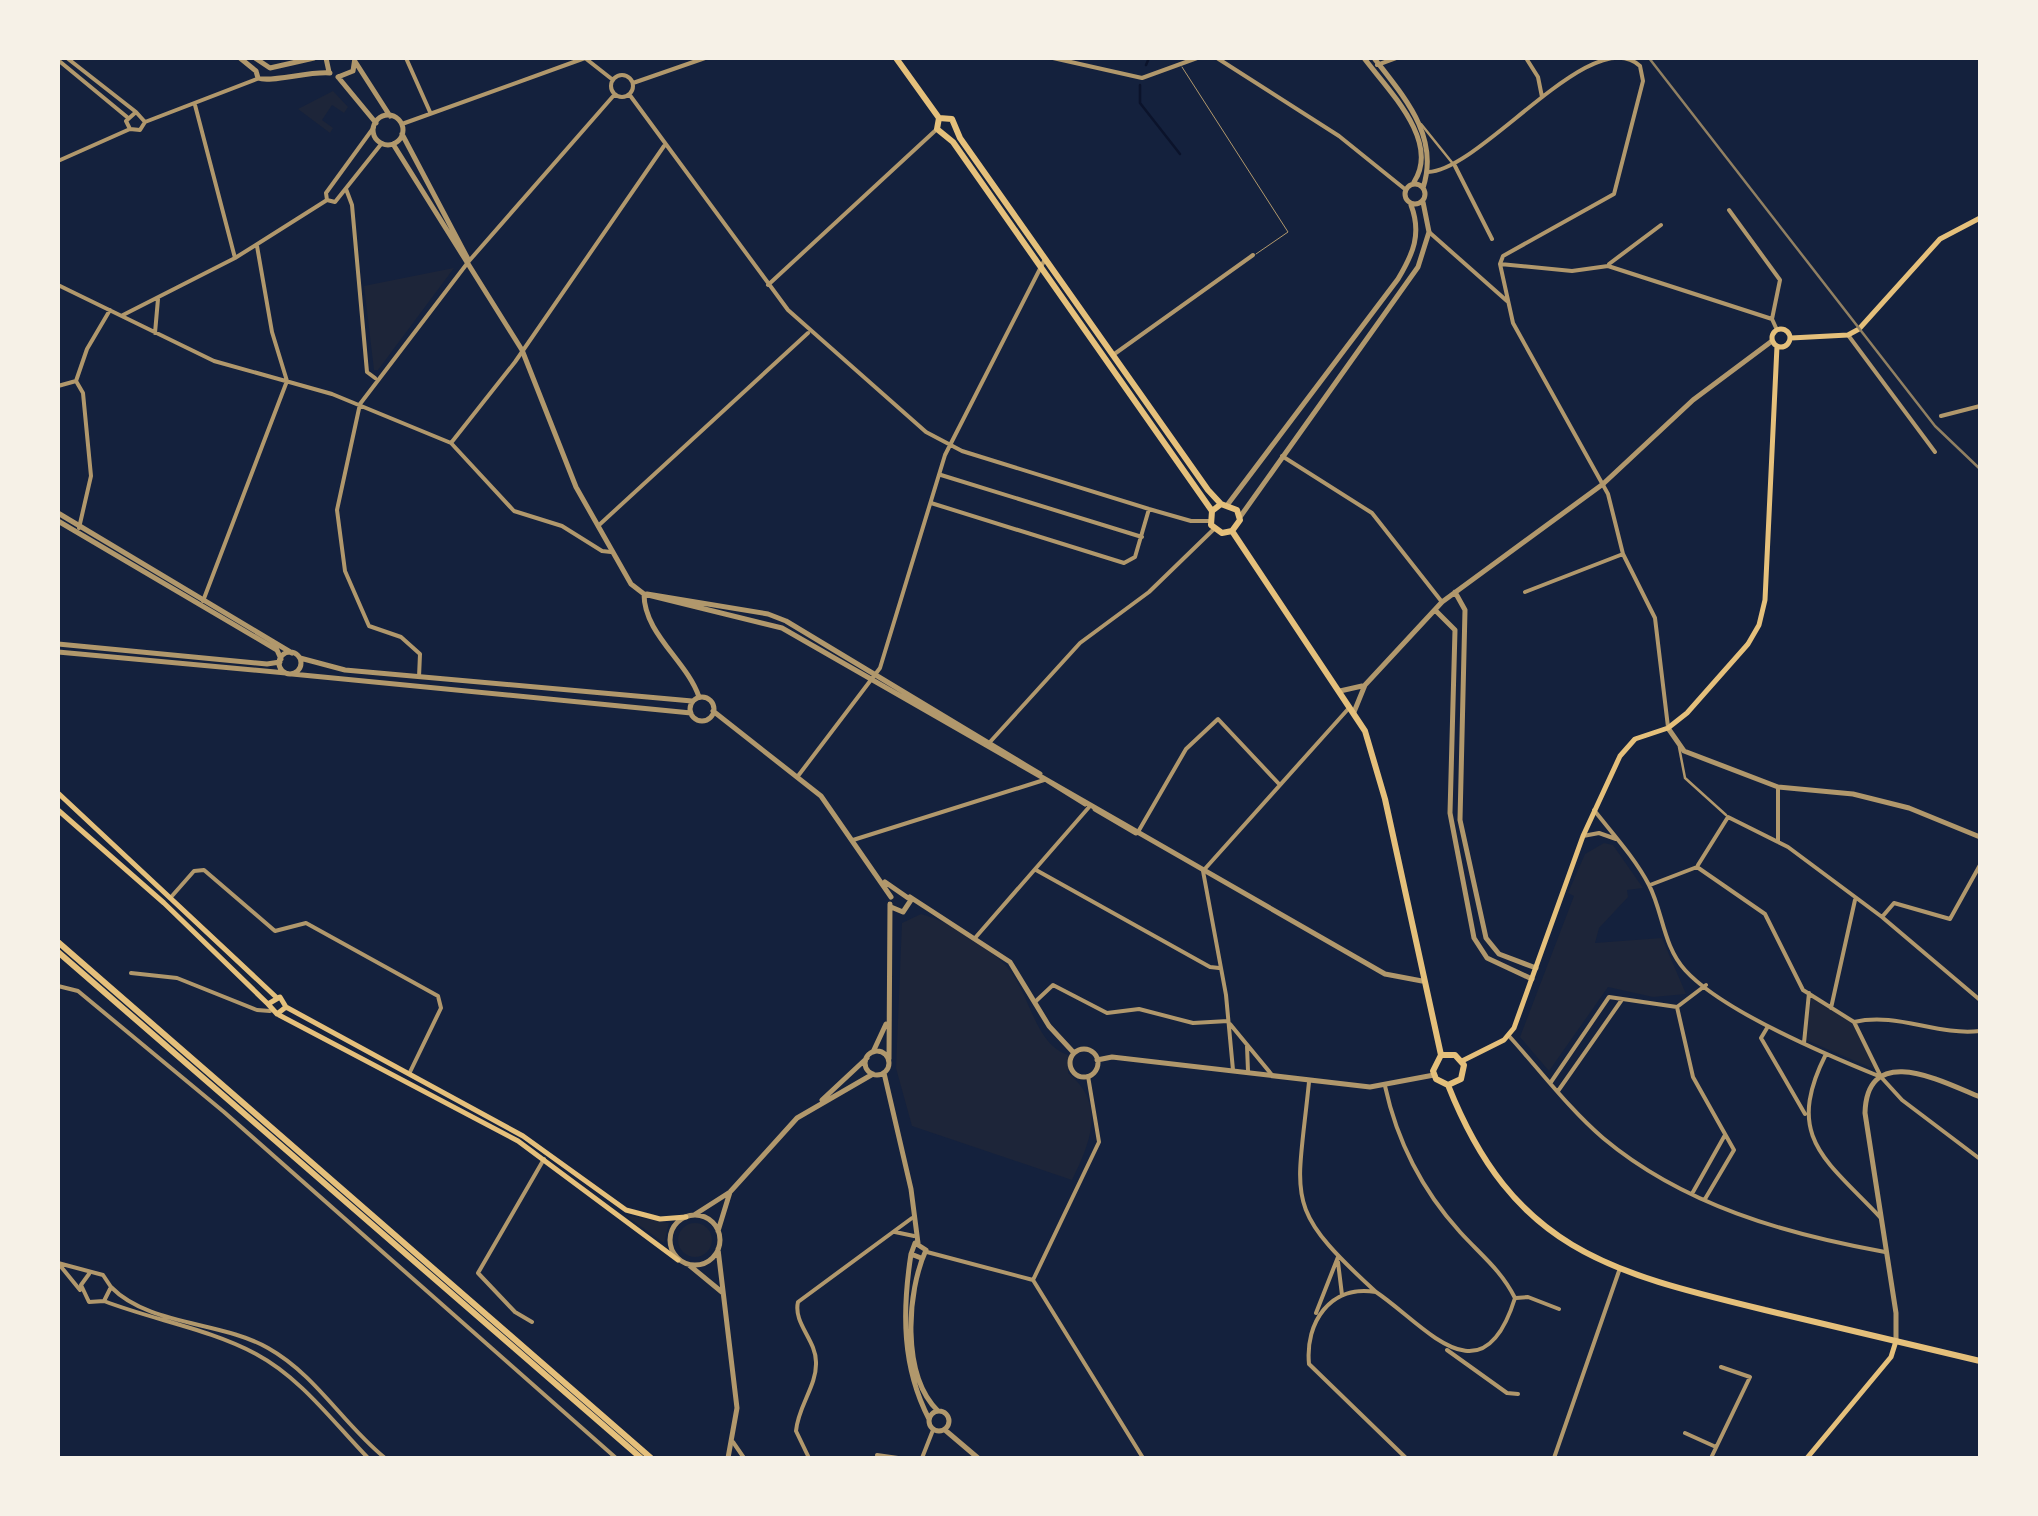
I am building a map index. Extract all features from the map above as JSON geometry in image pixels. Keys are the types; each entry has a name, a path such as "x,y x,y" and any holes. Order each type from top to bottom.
{"main road":[{"path":"896,58 939,118 937,129 946,134 1225,504 1237,510 1240,520 1232,532"},
{"path":"939,118 950,117 1043,263 1212,511 1212,525 1232,532 1352,709 1375,760 1441,1055"},
{"path":"946,134 954,127"},
{"path":"1791,338 1848,335 1868,323 1940,239 1980,218"},
{"path":"1462,1061 1509,1036 1583,836 1629,744 1668,728 1730,665 1759,625 1766,588 1774,344 1777,330 1786,330 1791,338"},
{"path":"1774,344 1786,346 1791,338"},
{"path":"1212,511 1225,504"},
{"path":"58,793 286,1007 409,1073 626,1210 660,1219 690,1216"},
{"path":"58,810 164,903 272,1010 546,1156 678,1260"},
{"path":"58,942 651,1458"},
{"path":"58,952 640,1458"},
{"path":"272,1010 276,996"},
{"path":"272,1010 286,1007"},
{"path":"1462,1061 1450,1054 1441,1055 1435,1062 1434,1075 1448,1084 1471,1136 1516,1198 1556,1235 1619,1271 1980,1361"},
{"path":"1448,1084 1460,1079 1462,1061"},
{"path":"1807,1458 1891,1358 1896,1341"}],"street":[{"path":"67,58 145,122"},
{"path":"240,58 264,81 271,77 330,73 338,77 375,125 382,143"},
{"path":"254,58 269,67 271,77"},
{"path":"58,161 130,129 140,130 145,122 195,105 269,67 314,58"},
{"path":"326,58 330,73"},
{"path":"406,58 430,112"},
{"path":"402,124 585,58 613,80 614,94 468,262 384,375 375,378 360,404 337,510 345,570 368,626 401,637 420,654 419,678"},
{"path":"633,83 705,58"},
{"path":"1053,58 1142,78 1197,58"},
{"path":"1217,58 1354,146 1406,190 1417,222 1416,241 1398,280 1225,504"},
{"path":"1364,58 1375,64 1455,166 1492,239"},
{"path":"1375,64 1396,58"},
{"path":"1526,58 1538,77 1542,97"},
{"path":"58,60 127,118 130,129"},
{"path":"338,77 350,74 356,60"},
{"path":"356,60 390,116 402,124"},
{"path":"1428,172 1455,166 1587,67 1620,60 1638,64 1643,81 1614,194 1503,256 1500,264 1506,301 1530,360 1603,484 1624,554 1655,618 1668,728 1679,746 1685,778 1728,817 1778,842 1882,918 1980,1000"},
{"path":"1375,64 1418,138 1421,164 1406,190"},
{"path":"613,80 624,75 633,83"},
{"path":"629,94 633,83"},
{"path":"614,94 629,94"},
{"path":"629,94 768,285 809,331 926,432 950,446 1150,510 1212,525"},
{"path":"195,105 235,258"},
{"path":"127,118 136,112"},
{"path":"327,200 326,192 375,125 390,116"},
{"path":"402,124 402,134 468,262"},
{"path":"1240,520 1418,268 1429,232 1423,202 1428,172 1422,124"},
{"path":"768,285 937,129"},
{"path":"393,144 402,134"},
{"path":"382,143 393,144"},
{"path":"123,315 257,246 327,200 338,200 382,143"},
{"path":"393,144 522,350 576,486 631,584 654,600 767,621 990,742 1046,779"},
{"path":"452,442 522,350 664,146"},
{"path":"348,161 359,160 360,168"},
{"path":"348,161 352,171 360,168"},
{"path":"1414,182 1423,188"},
{"path":"346,188 352,205 367,372 375,378"},
{"path":"1410,205 1423,202"},
{"path":"1729,210 1780,280 1772,319 1777,330"},
{"path":"1606,266 1661,225"},
{"path":"1429,232 1506,301"},
{"path":"202,602 287,381 272,332 257,246"},
{"path":"1113,355 1254,255"},
{"path":"798,776 875,677 950,446 1043,263"},
{"path":"1500,264 1572,270 1606,266 1772,319"},
{"path":"58,286 214,360 360,404 452,442 471,458 514,511 562,526 602,551 612,552"},
{"path":"156,333 158,299"},
{"path":"79,529 91,476 83,394 76,382 88,348 110,310"},
{"path":"598,526 809,331"},
{"path":"1848,335 1934,452"},
{"path":"1340,691 1354,691 1364,685 1442,602 1603,484 1693,400 1774,344"},
{"path":"58,386 76,382"},
{"path":"1941,416 1980,406"},
{"path":"1282,456 1372,512 1442,602"},
{"path":"939,474 1142,537"},
{"path":"930,503 1124,563 1136,557 1150,510"},
{"path":"58,513 300,658 345,670 419,678 710,700 713,712 821,796 884,882 890,901 886,1024 889,1060 884,1073 912,1189 916,1239 923,1255 915,1280 914,1359 921,1390 949,1418 944,1430"},
{"path":"58,520 79,529"},
{"path":"990,742 1080,643 1148,592 1212,525"},
{"path":"1525,592 1624,554"},
{"path":"1455,592 1466,610 1459,811 1479,912 1494,950 1536,968"},
{"path":"644,594 768,614 1080,796 1090,806 1385,974 1422,981"},
{"path":"644,594 648,616 694,683 696,699 691,713"},
{"path":"202,602 277,650 289,673"},
{"path":"1435,610 1455,630 1450,813 1474,938 1494,962 1532,979"},
{"path":"58,644 266,664 292,652"},
{"path":"58,652 691,713 703,720 713,712"},
{"path":"289,673 300,668 300,658"},
{"path":"1204,871 1352,709 1364,685"},
{"path":"1138,833 1186,749 1218,719 1280,786"},
{"path":"1679,746 1778,787 1853,794 1910,808 1980,837"},
{"path":"853,840 1032,787 1046,779"},
{"path":"1778,787 1778,842"},
{"path":"975,938 1090,806"},
{"path":"1594,810 1650,886 1664,935 1685,970 1736,1007 1826,1054 1881,1076"},
{"path":"1650,886 1697,867 1728,817"},
{"path":"1583,836 1600,833 1616,838"},
{"path":"1882,918 1894,903 1950,919 1980,866"},
{"path":"1697,867 1765,914 1809,993 1854,1022 1881,1076 1902,1100 1980,1159"},
{"path":"172,896 194,871 204,870 275,931 306,923 438,996 442,1008 409,1073"},
{"path":"1036,870 1210,968 1219,968"},
{"path":"1204,871 1233,1070"},
{"path":"884,882 1010,962 1049,1026 1074,1054 1072,1070 1088,1076"},
{"path":"890,901 901,891"},
{"path":"908,909 910,897"},
{"path":"1831,1008 1856,900"},
{"path":"890,901 900,912"},
{"path":"891,928 900,912 921,905"},
{"path":"131,973 177,978 256,1010 272,1010"},
{"path":"1036,1002 1053,985 1107,1013 1139,1008 1194,1023 1228,1021"},
{"path":"1551,1082 1609,997 1676,1007 1706,985"},
{"path":"58,986 78,992 224,1112 616,1458"},
{"path":"1804,1043 1809,993"},
{"path":"1558,1090 1620,1001"},
{"path":"1676,1007 1693,1077 1734,1150 1705,1199"},
{"path":"1854,1022 1881,1016 1959,1034 1980,1031"},
{"path":"1228,1021 1272,1074"},
{"path":"725,1295 678,1260 670,1236 690,1216 730,1192 778,1135 872,1052 886,1024"},
{"path":"1588,1028 1597,1034"},
{"path":"1767,1028 1761,1038 1807,1118"},
{"path":"1509,1036 1602,1137 1663,1180 1782,1232 1885,1252"},
{"path":"1247,1044 1248,1072"},
{"path":"1074,1054 1089,1051 1097,1060"},
{"path":"872,1052 884,1053 889,1060"},
{"path":"1826,1054 1806,1098 1810,1133 1835,1169 1880,1217"},
{"path":"1033,1280 1098,1142 1088,1076 1097,1060 1112,1057 1272,1074 1309,1082 1385,1086 1434,1075"},
{"path":"866,1058 866,1066 873,1074"},
{"path":"1896,1341 1864,1113 1867,1091 1881,1076 1898,1071 1918,1073 1980,1097"},
{"path":"822,1100 873,1074 884,1073"},
{"path":"1309,1082 1299,1198 1308,1223 1376,1292 1442,1346 1507,1394 1518,1394"},
{"path":"1385,1086 1407,1154 1422,1184 1464,1236 1494,1264 1515,1298"},
{"path":"1692,1193 1726,1135"},
{"path":"532,1322 515,1312 478,1272 546,1156"},
{"path":"728,1458 737,1408 718,1231 730,1192"},
{"path":"690,1216 708,1220 718,1231"},
{"path":"809,1458 796,1431 816,1362 813,1342 797,1315 798,1302 912,1218"},
{"path":"895,1232 916,1239"},
{"path":"916,1239 911,1247 907,1361 914,1393 933,1430 922,1458"},
{"path":"688,1265 703,1264 718,1249"},
{"path":"911,1254 1033,1280 1142,1458"},
{"path":"1338,1257 1342,1295"},
{"path":"1338,1257 1314,1319 1307,1346 1309,1364 1406,1458"},
{"path":"368,1458 290,1377 257,1354 230,1341 104,1301 90,1302 58,1263 104,1275 111,1287 129,1301 238,1333 266,1346 299,1370 385,1458"},
{"path":"1554,1458 1619,1271"},
{"path":"80,1290 90,1274"},
{"path":"104,1301 111,1287"},
{"path":"1314,1319 1342,1295 1376,1292"},
{"path":"1515,1298 1528,1297 1559,1309"},
{"path":"1442,1346 1462,1351 1498,1336 1515,1298"},
{"path":"1711,1458 1750,1377 1721,1367"},
{"path":"929,1419 938,1410"},
{"path":"933,1430 944,1430 978,1458"},
{"path":"1685,1433 1716,1447"},
{"path":"733,1442 744,1458"},
{"path":"876,1455 898,1458"}],"lane":[{"path":"1180,64 1288,232 1254,255"}],"shaded area":[{"path":"333,91 348,107 344,113 332,105 322,120 333,128 330,133 298,109"},
{"path":"454,268 378,370 374,370 364,286"},
{"path":"1604,843 1613,845 1643,888 1627,890 1628,897 1599,928 1595,943 1662,938 1686,994 1653,997 1608,987 1549,1071 1520,1037 1574,896 1568,893 1585,854"},
{"path":"921,914 956,928 999,958 1015,978 1047,1040 1068,1055 1068,1073 1088,1098 1091,1111 1089,1138 1072,1180 912,1126 896,1068 902,923"},
{"path":"1811,997 1853,1024 1876,1070 1806,1040"},
{"path":"625,1215 669,1223 664,1243"},
{"path":"695,1223 707,1228 712,1240 707,1252 695,1257 683,1252 678,1240 683,1228"}],"waterway":[{"path":"1146,65 1149,58"},
{"path":"1140,85 1140,103 1180,154"}],"railway":[{"path":"1649,58 1935,426 1980,469"}]}
